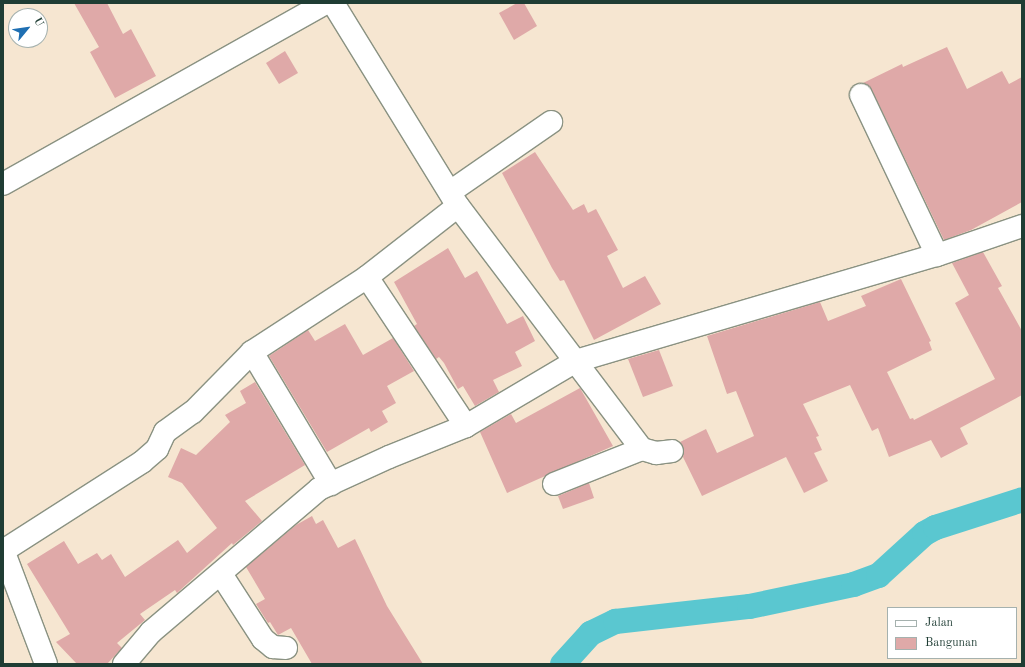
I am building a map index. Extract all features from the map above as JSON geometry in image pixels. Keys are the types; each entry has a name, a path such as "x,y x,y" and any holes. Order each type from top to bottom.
{"street":[{"path":"3,184 325,3"},
{"path":"333,3 454,199 576,362 642,449 656,453 672,451"},
{"path":"861,95 936,255"},
{"path":"46,664 3,550 142,462 157,449 165,432 193,412 252,352 367,277 454,199 551,122"},
{"path":"124,664 151,632 221,574 319,489 389,457 466,426 576,362 936,255 1022,226"},
{"path":"367,277 466,426"},
{"path":"252,352 331,484"},
{"path":"554,484 642,449"},
{"path":"221,574 263,639 273,647 286,648"}],"building":[{"path":"74,3 107,3 123,34 131,29 156,76 115,98 90,52 99,47"},
{"path":"517,3 524,3 537,26 514,40 499,13"},
{"path":"947,47 967,89 1002,71 1009,84 1022,77 1022,202 971,230 944,240 872,90 863,83 902,64 903,67"},
{"path":"285,51 298,73 279,84 266,63"},
{"path":"535,152 573,210 584,204 588,213 596,209 618,250 607,256 623,288 645,276 661,304 594,340 564,280 560,281 552,268 502,173"},
{"path":"448,248 465,278 477,271 507,324 523,316 535,341 515,352 522,366 493,380 499,392 475,406 463,386 458,389 444,363 439,357 436,359 414,326 417,324 394,282"},
{"path":"983,252 1002,286 998,288 1022,331 1022,395 960,428 968,444 941,458 931,440 889,457 878,428 872,431 850,385 803,404 819,436 816,437 822,450 814,453 828,481 804,493 786,457 702,496 683,457 684,449 680,442 706,429 717,453 754,436 736,391 727,394 707,336 820,302 828,321 866,306 861,296 901,279 931,341 929,342 932,350 887,372 910,419 913,418 914,420 995,379 955,303 969,295 952,263"},
{"path":"345,324 363,355 393,338 414,371 387,386 396,403 382,411 388,422 371,432 369,428 327,452 269,356 308,330 315,341"},
{"path":"659,350 673,386 643,397 628,359"},
{"path":"255,382 305,465 245,501 262,521 233,545 232,543 177,593 175,590 140,614 145,620 117,643 122,648 107,664 77,664 56,642 70,634 27,564 64,541 78,564 97,553 102,560 111,554 125,577 178,540 187,553 217,528 182,483 168,477 181,448 196,455 230,422 225,415 246,403 240,391"},
{"path":"580,388 613,446 507,493 480,432 511,414 516,423"},
{"path":"589,483 594,498 563,509 558,496"},
{"path":"312,516 316,524 323,520 338,548 355,539 387,606 423,664 312,664 291,628 278,635 270,622 268,623 256,604 265,599 246,567 296,525"}],"waterway":[{"path":"562,664 590,633 615,621 749,606 853,584 878,575 924,533 935,527 1022,499"}]}
